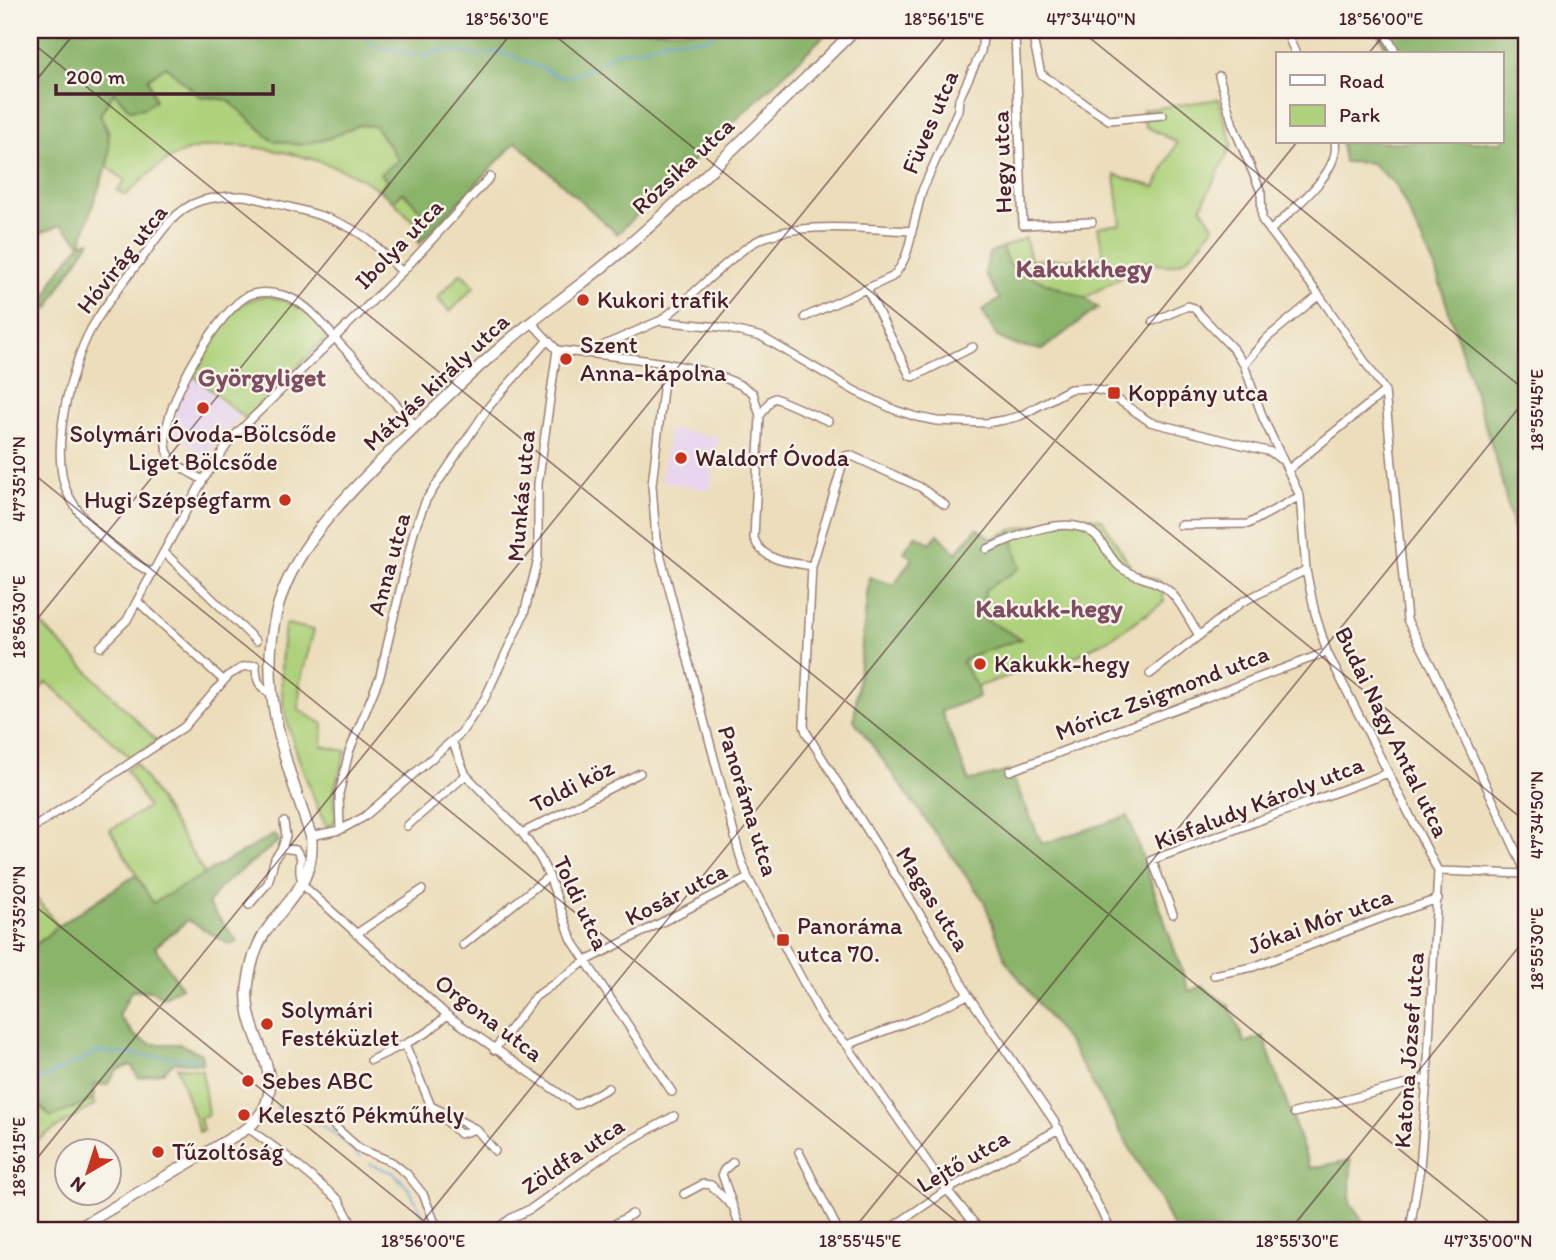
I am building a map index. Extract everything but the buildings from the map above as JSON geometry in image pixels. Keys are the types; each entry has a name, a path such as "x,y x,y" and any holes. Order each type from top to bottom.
{"main road":[{"name":"Rózsika utca","path":"531,323 647,229 855,30"},
{"name":"Mátyás király utca","path":"83,1229 133,1194 248,1128 266,1107 271,1088 269,1075 247,1010 250,969 262,937 303,884 311,859 311,836 280,742 271,694 270,654 275,620 291,576 312,538 335,506 472,372 531,323"}],"street":[{"name":"Füves utca","path":"867,289 892,277 905,259 922,191 981,52 984,30"},
{"name":"Hegy utca","path":"1017,30 1015,36 1024,225 1092,222"},
{"path":"1031,30 1041,74 1109,120 1163,115"},
{"path":"1285,30 1295,52"},
{"path":"1383,30 1396,52"},
{"path":"1219,76 1233,125 1261,192 1262,220 1319,295 1385,391 1407,620 1526,873 1438,871"},
{"path":"1270,231 1330,169 1335,144"},
{"name":"Ibolya utca","path":"137,601 203,480 232,438 402,272 490,177"},
{"name":"Hóvirág utca","path":"151,573 130,561 105,540 69,497 62,469 60,436 75,370 90,331 165,228 180,213 198,202 245,196 318,215 355,231 402,272"},
{"path":"584,354 659,321 751,244 777,232 799,229 912,231"},
{"path":"805,317 867,289 910,376 913,377 974,348"},
{"path":"203,480 181,467 166,449 169,413 186,372 224,319 242,299 259,293 285,296 310,310 416,426"},
{"path":"1244,365 1267,338 1319,295"},
{"name":"Budai Nagy Antal utca","path":"1153,321 1188,306 1194,308 1234,350 1244,365 1263,418 1300,496 1306,570 1326,652 1438,871"},
{"path":"659,321 720,327 762,337 855,391 895,411 917,417 937,421 986,423 1004,420 1020,416 1070,389 1088,388 1107,392 1150,422 1271,452 1287,465 1385,391"},
{"path":"531,323 557,350 666,363 716,376 747,389 755,396 760,416 754,538 757,547 763,553 780,560 812,566"},
{"name":"Anna utca","path":"340,830 339,794 349,752 380,676 414,531 426,500 490,405 547,341"},
{"name":"Munkás utca","path":"311,836 340,830 364,817 452,741 469,724 485,698 524,614 538,559 538,484 557,350"},
{"name":"Panoráma utca","path":"666,363 652,485 656,539 740,856 748,878 824,1021 846,1045 947,1190 980,1230"},
{"path":"760,416 775,398 828,421"},
{"name":"Magas utca","path":"945,505 920,487 850,454 845,456 812,566 806,732 968,995 1059,1129 1111,1230"},
{"path":"1180,526 1248,524 1300,496"},
{"path":"987,549 1048,528 1080,526 1096,535 1119,567 1163,586 1171,593 1198,634"},
{"path":"164,552 256,641"},
{"path":"1150,674 1242,602 1306,570"},
{"path":"30,830 184,727 223,680 137,601 127,620 100,647"},
{"name":"Móricz Zsigmond utca","path":"1010,771 1326,652"},
{"name":"Mátyás király utca","path":"223,680 236,669 256,665 256,678 260,686 271,694"},
{"name":"Toldi utca","path":"452,741 466,775 522,833 540,858 572,940 672,1092"},
{"name":"Toldi köz","path":"522,833 639,773"},
{"name":"Kisfaludy Károly utca","path":"1173,914 1152,860 1388,773"},
{"path":"407,826 466,775"},
{"path":"249,905 268,883 275,858 286,836 284,822"},
{"path":"282,848 296,850 301,857 303,884"},
{"name":"Katona József utca","path":"1410,1230 1420,1168 1427,1079 1438,871"},
{"path":"463,945 549,876"},
{"name":"Kosár utca","path":"494,1050 535,997 586,961 748,878"},
{"name":"Orgona utca","path":"303,884 447,1015 576,1105 608,1088"},
{"path":"356,934 422,890"},
{"name":"Jókai Mór utca","path":"1214,975 1253,967 1438,899"},
{"path":"846,1045 916,1019 968,995"},
{"path":"371,1060 428,1032 447,1015"},
{"path":"405,1044 431,1106 460,1134 476,1129"},
{"path":"1294,1113 1427,1079"},
{"path":"431,1106 476,1129 495,1151"},
{"name":"Zöldfa utca","path":"495,1230 509,1219 532,1208 611,1152 674,1116"},
{"path":"333,1125 360,1149 392,1162 407,1174 423,1194 438,1230"},
{"path":"248,1128 339,1200 355,1230"},
{"name":"Lejtő utca","path":"888,1230 947,1190 1059,1129"},
{"path":"799,1152 838,1230"},
{"path":"733,1162 722,1174 741,1230"},
{"path":"684,1194 704,1184 711,1185 734,1208"},
{"path":"604,1230 632,1214"}],"shaded area":[{"name":"Solymári Óvoda-Bölcsőde Liget Bölcsőde","path":"189,375 240,417 214,445 207,458 171,430"},
{"path":"670,429 719,437 710,490 661,481"}],"green space":[{"path":"30,30 830,30 617,234 516,142 419,244 418,237 430,220 403,192 393,201 379,190 387,180 380,174 399,160 375,126 359,125 327,139 300,145 272,140 228,100 199,96 166,66 148,79 155,100 144,108 130,110 114,92 100,114 106,128 108,161 81,243 61,225 30,237"},
{"path":"1376,30 1526,30 1526,582 1498,466 1435,268 1396,185 1371,163 1344,162 1341,144 1504,144 1504,52 1389,52"},
{"path":"166,66 199,96 228,100 272,140 327,139 359,125 375,126 399,160 380,174 387,180 379,190 337,168 284,152 255,147 203,148 182,153 166,161 126,195 117,191 125,181 108,167 109,132 100,115 114,92 130,110 144,108 155,100 148,79"},
{"path":"1219,99 1232,145 1201,207 1214,227 1186,259 1170,265 1148,261 1085,298 1038,280 1008,263 1002,248 1025,238 1031,260 1104,258 1098,227 1121,224 1115,175 1155,187 1177,142 1145,126 1143,110"},
{"path":"403,191 431,221 422,230 393,201"},
{"path":"90,241 49,308 39,312 33,309 36,301 45,301 55,276 81,243"},
{"path":"1002,248 1008,263 1038,280 1085,298 1098,308 1042,350 1015,345 997,337 982,310 1000,299 985,274 989,253"},
{"path":"461,273 475,286 450,312 437,298"},
{"path":"265,296 283,300 302,309 317,322 326,338 246,419 190,373 212,337 230,315 252,299"},
{"path":"1077,516 1102,519 1133,571 1160,581 1164,602 1113,637 1055,667 1051,661 977,687 962,662 973,655 1020,639 981,617 985,590 1019,568 1011,530"},
{"path":"977,528 992,539 1011,530 1020,568 985,590 981,617 1021,639 973,655 962,662 977,687 979,697 941,711 969,781 1010,771 1042,844 1128,816 1189,991 1202,986 1229,1006 1245,1043 1263,1036 1310,1168 1351,1160 1350,1202 1368,1230 1174,1230 1160,1200 1072,1048 1006,961 984,901 854,720 869,577 894,585 912,558 904,552 916,535 930,543 938,534 956,553"},
{"path":"30,613 157,741 133,760 136,763 47,682 30,698"},
{"path":"287,624 314,630 300,682 299,710 323,724 322,746 346,751 333,794 337,819 327,828 298,758 287,721 281,687 281,668"},
{"path":"136,763 205,874 153,903 110,830 148,807 126,770"},
{"path":"275,834 279,841 220,887 208,904 238,942 229,944 188,920 155,947 181,987 163,998 151,991 131,991 119,1016 136,1037 151,1044 180,1044 201,1054 203,1064 174,1062 163,1072 139,1078 131,1065 117,1070 107,1085 95,1084 93,1100 51,1117 40,1106 30,1110 30,950 58,926 136,875 153,903"},
{"path":"30,892 58,926 30,950"},
{"path":"177,1067 202,1070 208,1115 200,1118 203,1130 199,1132"},
{"path":"93,1100 96,1104 30,1144 30,1110 40,1106 51,1117"}],"waterway":[{"path":"30,46 38,30"},
{"path":"351,30 362,34 376,46 425,57 441,50 481,55 500,52 559,77 576,75 590,69 616,52 637,50 668,40 706,39 720,30"},
{"path":"30,1084 98,1052 200,1059"},
{"path":"277,1107 322,1126 360,1157"},
{"path":"370,1164 394,1173 409,1189 431,1230"}],"place":[{"name":"Kukori trafik","path":"583,300"},
{"name":"Szent Anna-kápolna","path":"566,359"},
{"name":"Koppány utca","path":"1114,393"},
{"name":"Solymári Óvoda-Bölcsőde Liget Bölcsőde","path":"203,408"},
{"name":"Waldorf Óvoda","path":"681,458"},
{"name":"Hugi Szépségfarm","path":"285,500"},
{"name":"Kakukk-hegy","path":"980,664"},
{"name":"Panoráma utca 70.","path":"783,940"},
{"name":"Solymári Festéküzlet","path":"267,1024"},
{"name":"Sebes ABC","path":"248,1081"},
{"name":"Kelesztő Pékműhely","path":"244,1115"},
{"name":"Tűzoltóság","path":"158,1152"}],"district":[{"name":"Kakukkhegy","path":"1084,268"},
{"name":"Györgyliget","path":"262,377"},
{"name":"Kakukk-hegy","path":"1049,608"}]}
